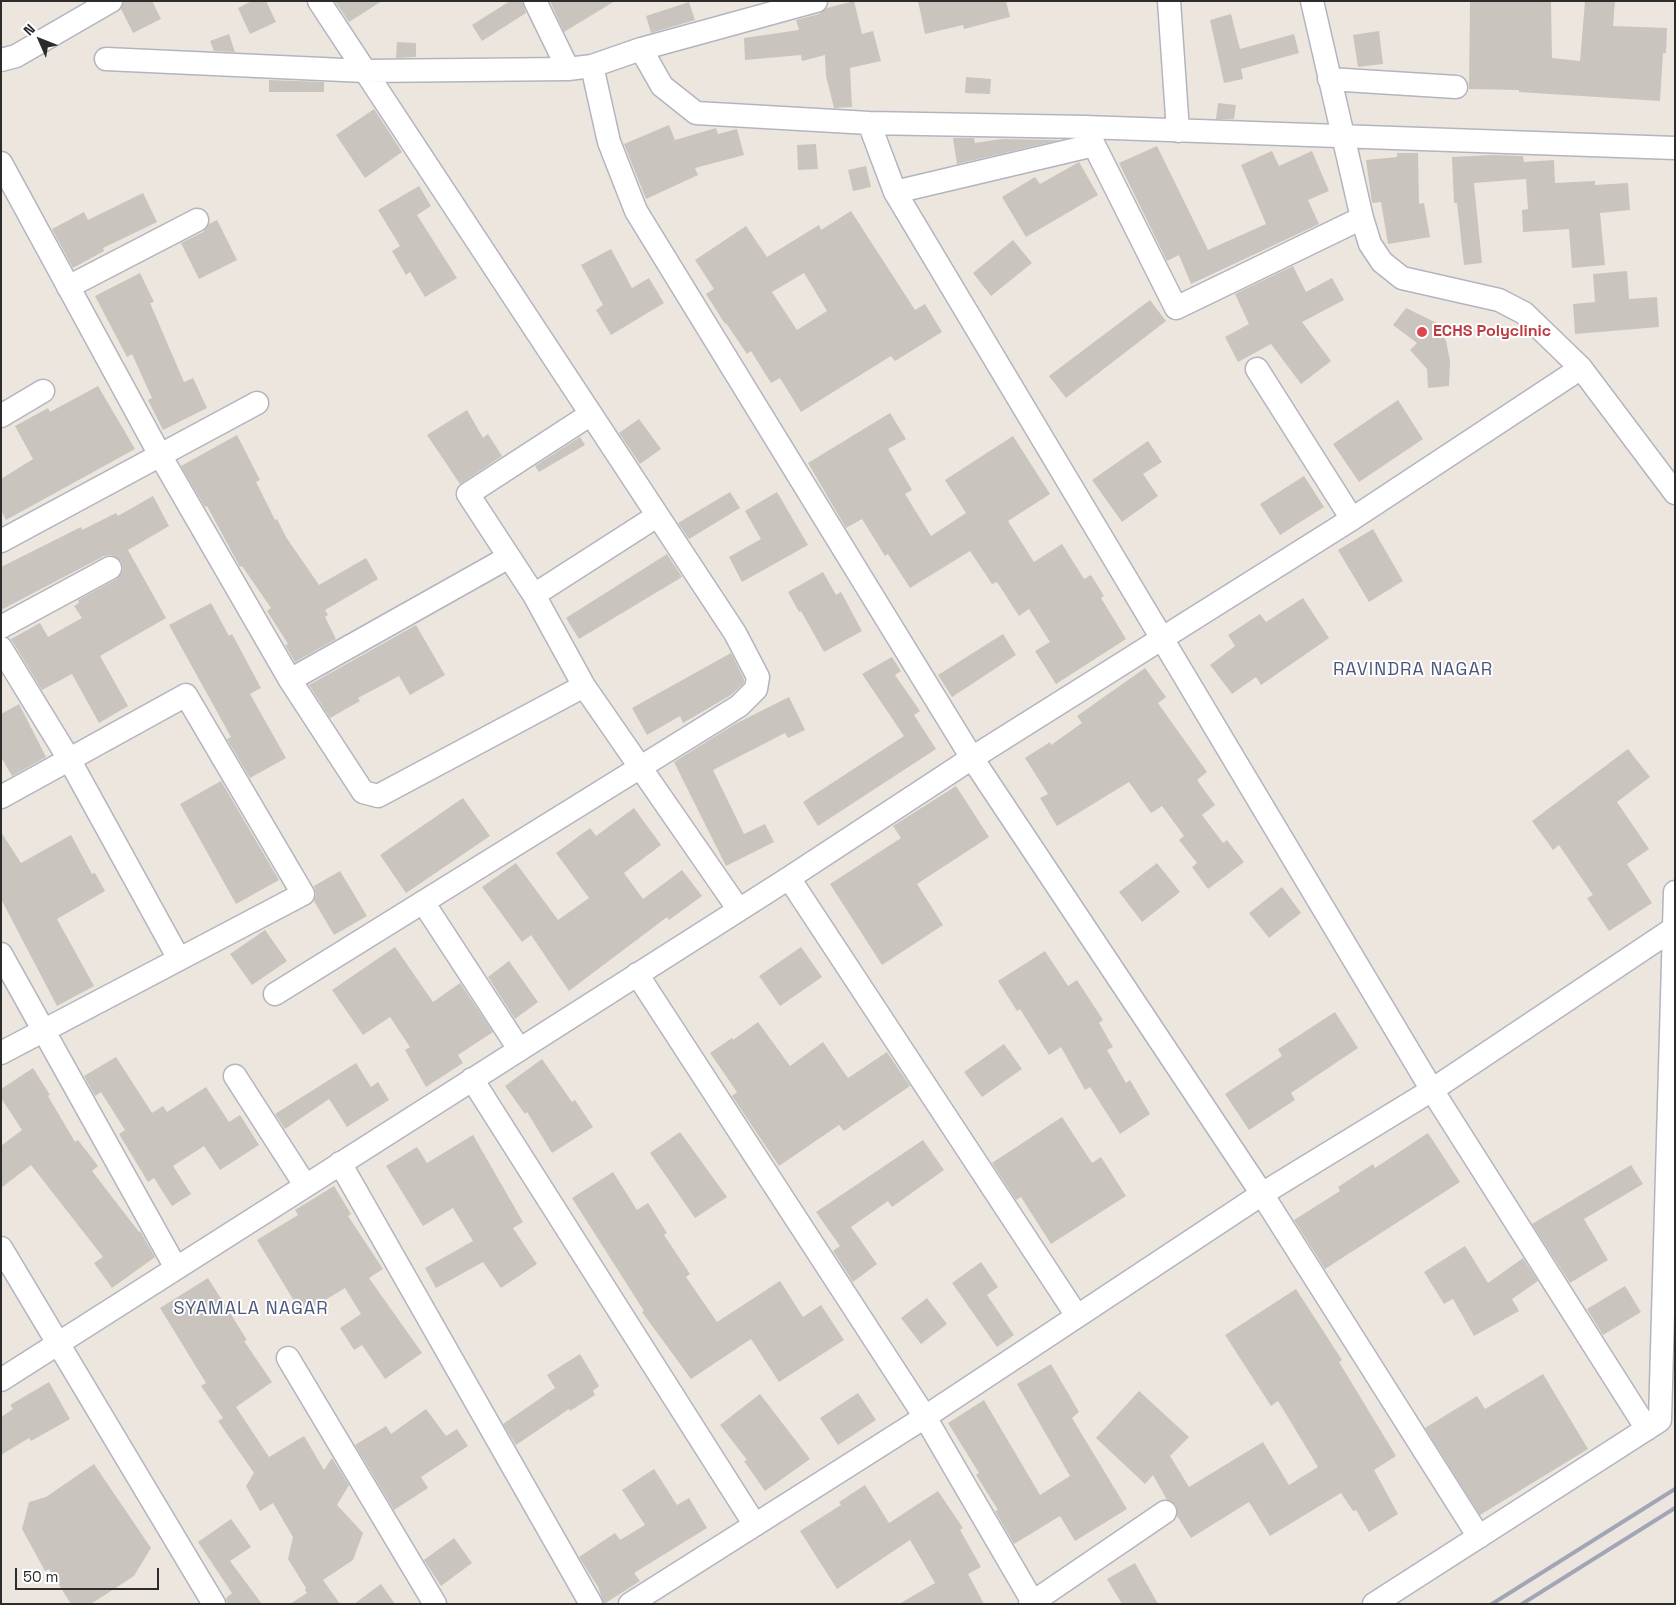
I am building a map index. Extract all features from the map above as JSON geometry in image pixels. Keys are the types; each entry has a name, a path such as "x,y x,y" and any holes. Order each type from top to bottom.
{"street":[{"path":"1,60 16,56 111,1"},
{"path":"275,994 739,706 756,689 758,677 735,633 319,1"},
{"path":"535,1 568,69"},
{"path":"106,60 365,71 568,69 592,66 641,49 816,1"},
{"path":"1169,1 1178,131"},
{"path":"1312,1 1362,218 1370,244 1382,262 1402,278 1499,300 1524,313 1581,368 1675,493"},
{"path":"641,49 662,86 696,113 1090,136 1178,131 1675,148"},
{"path":"592,66 609,142 636,211 972,758 1262,1194 1479,1536"},
{"path":"1329,79 1456,87"},
{"path":"869,123 895,192 1432,1090 1660,1420"},
{"path":"895,192 1090,136"},
{"path":"1090,136 1176,308 1362,218"},
{"path":"1,164 160,456 290,680 363,792 378,796 584,686"},
{"path":"68,286 197,220"},
{"path":"1,1380 789,878 972,758 1352,519 1581,368"},
{"path":"1257,369 1352,519"},
{"path":"1,416 43,391"},
{"path":"1,541 257,403"},
{"path":"591,414 468,494 534,595 584,686 739,910"},
{"path":"534,595 657,516"},
{"path":"290,680 509,557"},
{"path":"1,627 110,568"},
{"path":"1,648 69,759 179,959"},
{"path":"1,796 186,695 303,894 1,1053"},
{"path":"789,878 1077,1316"},
{"path":"1660,1420 1675,892"},
{"path":"423,902 519,1049"},
{"path":"630,1604 925,1417 1262,1194 1432,1090 1673,929"},
{"path":"1,954 176,1268"},
{"path":"638,974 925,1417 1032,1603 1165,1512"},
{"path":"235,1076 305,1185"},
{"path":"472,1079 755,1525"},
{"path":"340,1163 591,1604"},
{"path":"1,1248 214,1604"},
{"path":"288,1358 435,1604"},
{"path":"1374,1604 1660,1420"}],"building":[{"path":"124,1 152,1 161,19 133,33 121,9"},
{"path":"252,1 266,1 276,22 250,34 238,8"},
{"path":"335,1 382,1 349,22"},
{"path":"510,1 522,1 526,13 482,41 472,25"},
{"path":"550,1 615,1 564,32"},
{"path":"854,1 862,34 873,31 881,61 850,68 852,107 834,108 826,76 825,55 802,61 801,55 745,60 744,38 799,30 796,20 819,14 827,8"},
{"path":"918,1 1006,1 1010,17 964,29 963,25 925,34"},
{"path":"1470,1 1551,1 1552,58 1580,61 1585,1 1615,1 1613,26 1667,28 1666,53 1663,53 1660,101 1519,92 1519,90 1469,89"},
{"path":"689,2 695,20 651,33 646,16"},
{"path":"1231,14 1240,49 1294,34 1299,53 1241,69 1243,79 1224,83 1210,20"},
{"path":"1379,31 1383,64 1358,67 1353,35"},
{"path":"229,34 235,52 214,51 210,41"},
{"path":"397,42 416,43 416,57 396,58"},
{"path":"966,77 991,79 990,94 965,93"},
{"path":"269,80 324,82 324,92 269,92"},
{"path":"1218,103 1236,105 1234,119 1216,119"},
{"path":"374,109 402,152 365,178 336,135"},
{"path":"669,125 675,140 716,128 718,134 737,129 744,155 695,168 698,175 646,199 624,144"},
{"path":"953,138 974,138 975,143 1002,139 1060,140 957,164"},
{"path":"816,144 818,169 798,170 797,145"},
{"path":"1157,146 1208,250 1266,224 1241,165 1272,151 1279,166 1312,151 1329,191 1308,200 1319,224 1191,284 1179,255 1167,261 1119,163"},
{"path":"1397,153 1418,153 1419,204 1424,203 1430,237 1388,244 1381,202 1372,203 1366,160 1397,157"},
{"path":"1523,156 1524,162 1554,160 1555,183 1595,181 1595,185 1628,183 1630,210 1600,213 1605,265 1572,268 1569,229 1523,232 1522,210 1528,209 1526,179 1474,183 1482,263 1464,265 1457,203 1454,203 1452,157"},
{"path":"1079,162 1098,195 1026,237 1002,197 1035,177 1040,184"},
{"path":"866,166 871,187 853,191 848,170"},
{"path":"419,186 431,206 417,215 457,278 425,297 410,272 406,275 392,251 400,246 378,210"},
{"path":"143,193 157,222 103,248 104,251 73,268 52,229 84,212 88,220"},
{"path":"851,211 915,310 925,304 942,332 895,361 891,356 801,412 780,378 771,383 751,351 747,354 725,324 706,294 714,289 695,260 746,226 767,257 819,225 821,230","holes":["804,273 827,311 797,330 772,292"]},
{"path":"217,220 237,260 199,279 181,243 203,232 209,224"},
{"path":"1013,240 1032,263 991,296 973,273"},
{"path":"611,249 632,288 649,278 664,303 611,335 596,310 603,305 581,265"},
{"path":"1293,266 1306,292 1332,278 1344,300 1302,322 1331,361 1301,384 1271,344 1238,362 1225,337 1249,324 1235,294"},
{"path":"1627,271 1629,299 1657,297 1659,327 1575,334 1573,304 1595,302 1593,274"},
{"path":"140,273 154,302 150,303 184,382 193,378 207,408 163,430 148,400 152,398 132,354 127,357 95,296"},
{"path":"1150,300 1166,321 1066,398 1049,376"},
{"path":"1406,308 1437,323 1446,341 1450,361 1449,386 1428,388 1427,369 1410,350 1417,343 1393,325"},
{"path":"98,386 135,449 6,520 1,510 1,479 33,459 15,426 48,408 50,412"},
{"path":"1398,400 1423,439 1359,482 1333,444"},
{"path":"467,410 483,438 488,434 502,456 460,484 427,435"},
{"path":"890,413 906,439 888,449 912,490 905,494 931,536 966,513 945,480 1013,436 1050,494 1008,521 1034,562 1062,544 1084,579 1091,575 1104,596 1101,598 1126,639 1056,684 1035,651 1050,642 1029,609 1019,616 997,582 992,584 970,551 910,588 888,554 885,556 862,519 846,528 808,463"},
{"path":"639,419 661,449 640,464 619,433"},
{"path":"237,435 260,480 256,482 275,520 277,519 286,537 319,585 366,558 378,579 325,610 328,615 325,617 336,639 295,662 285,645 288,644 267,611 271,608 242,566 240,567 207,506 205,507 181,466"},
{"path":"580,437 585,445 539,472 535,466"},
{"path":"1148,441 1162,462 1143,474 1158,496 1122,522 1092,480"},
{"path":"1304,476 1324,507 1280,535 1260,504"},
{"path":"730,492 740,508 689,539 678,523"},
{"path":"777,492 808,545 742,582 729,557 761,539 745,511"},
{"path":"153,496 169,526 128,550 166,618 100,656 128,706 99,723 72,674 42,690 11,639 40,623 48,637 82,618 74,606 79,603 78,600 117,579 123,569 121,561 111,555 104,556 1,610 1,567 81,527 82,530 116,513 118,516"},
{"path":"1373,529 1403,581 1369,602 1338,550"},
{"path":"667,554 682,577 579,639 566,618"},
{"path":"823,572 836,595 841,592 862,631 824,652 788,592"},
{"path":"1303,598 1329,638 1261,685 1256,677 1232,694 1210,665 1235,646 1228,635 1260,614 1266,622"},
{"path":"211,603 229,636 232,634 261,688 250,694 286,758 250,778 227,739 231,737 169,625"},
{"path":"416,625 445,675 410,695 399,676 358,698 360,701 330,718 309,685"},
{"path":"1003,634 1016,655 952,697 938,675"},
{"path":"731,653 744,679 744,683 731,695 683,723 680,716 647,735 632,708"},
{"path":"892,657 901,671 895,675 920,711 914,715 936,749 818,826 803,802 904,736 862,674"},
{"path":"1145,668 1166,697 1158,703 1207,772 1197,780 1215,805 1202,815 1223,843 1227,840 1244,862 1208,889 1192,867 1197,863 1179,840 1184,836 1162,806 1151,813 1129,782 1057,826 1040,798 1048,794 1025,758 1050,742 1051,745 1082,723 1077,716"},
{"path":"789,697 805,730 788,738 785,733 713,770 744,834 765,824 774,842 726,866 674,762 735,724"},
{"path":"19,704 46,757 12,776 1,757 1,714"},
{"path":"1628,749 1650,777 1617,802 1649,849 1627,864 1652,903 1609,931 1587,898 1593,895 1559,845 1553,850 1532,821"},
{"path":"221,781 279,880 236,904 180,804"},
{"path":"956,786 989,837 917,884 943,925 882,965 830,884 901,838 893,826"},
{"path":"463,798 490,836 406,893 380,855"},
{"path":"634,808 661,845 624,873 643,899 682,870 702,896 669,920 667,917 569,991 531,935 522,942 482,887 516,863 558,920 589,898 556,853 590,828 596,836"},
{"path":"1,832 21,863 71,835 92,874 95,873 105,891 57,919 94,986 57,1006 1,899"},
{"path":"1157,863 1180,892 1142,922 1119,892"},
{"path":"340,871 367,916 334,935 314,901 316,894 314,886"},
{"path":"1282,887 1301,913 1269,938 1249,913"},
{"path":"265,930 287,961 252,985 230,954"},
{"path":"395,947 433,1002 460,983 493,1032 458,1055 463,1063 426,1087 405,1050 410,1047 390,1017 363,1035 332,990"},
{"path":"801,947 822,977 780,1006 759,976"},
{"path":"1045,951 1068,986 1077,980 1103,1020 1099,1023 1113,1047 1107,1050 1126,1083 1130,1080 1150,1114 1120,1134 1090,1087 1085,1090 1061,1047 1049,1055 1020,1009 1017,1011 998,981"},
{"path":"509,961 538,1002 515,1019 488,977"},
{"path":"1335,1012 1358,1048 1291,1093 1295,1100 1249,1130 1225,1094 1282,1056 1278,1049"},
{"path":"758,1022 790,1066 823,1042 848,1078 887,1052 910,1086 844,1131 839,1125 779,1166 732,1096 737,1092 710,1053 732,1038 733,1040"},
{"path":"1004,1044 1022,1069 982,1097 964,1072"},
{"path":"116,1057 152,1113 163,1106 167,1112 206,1087 229,1122 240,1115 259,1145 220,1170 204,1146 173,1166 191,1194 172,1206 154,1178 148,1182 119,1134 125,1130 101,1092 95,1096 84,1076"},
{"path":"542,1059 572,1102 575,1100 593,1127 552,1153 527,1112 525,1114 505,1086"},
{"path":"356,1063 371,1087 378,1082 389,1100 347,1127 329,1099 285,1129 275,1114"},
{"path":"33,1068 75,1142 78,1140 98,1166 92,1171 140,1231 155,1257 112,1288 94,1263 103,1257 31,1165 1,1188 1,1146 22,1130 1,1098 1,1089"},
{"path":"1062,1117 1092,1163 1101,1157 1126,1196 1051,1244 1021,1197 1016,1200 992,1163"},
{"path":"680,1132 727,1197 695,1218 650,1153"},
{"path":"1428,1133 1460,1182 1325,1269 1294,1220 1340,1191 1338,1187 1373,1164 1375,1168"},
{"path":"473,1135 523,1222 513,1228 537,1264 501,1288 483,1262 436,1288 425,1268 473,1241 453,1208 423,1226 386,1166 417,1147 427,1163"},
{"path":"923,1140 944,1170 892,1207 888,1201 851,1227 877,1264 853,1282 833,1251 840,1246 816,1212"},
{"path":"1631,1165 1643,1184 1584,1219 1608,1260 1570,1283 1532,1224"},
{"path":"613,1172 637,1210 648,1203 667,1233 664,1235 690,1274 686,1277 717,1322 780,1281 803,1317 821,1305 844,1340 779,1382 751,1339 691,1379 642,1312 644,1311 572,1198"},
{"path":"334,1186 351,1214 348,1216 383,1269 369,1278 422,1353 385,1379 362,1345 354,1350 340,1328 361,1314 345,1288 302,1314 257,1240 298,1215 295,1210"},
{"path":"1465,1246 1488,1283 1523,1258 1538,1281 1512,1299 1519,1311 1474,1336 1453,1299 1444,1304 1424,1272"},
{"path":"981,1262 998,1287 987,1295 1014,1335 997,1347 952,1283"},
{"path":"208,1278 247,1340 244,1341 272,1382 236,1407 269,1457 304,1436 324,1470 332,1458 349,1485 337,1505 363,1533 353,1560 323,1580 340,1604 290,1604 307,1593 306,1588 288,1559 293,1537 273,1503 260,1511 246,1486 254,1473 218,1421 223,1418 201,1386 206,1383 160,1308"},
{"path":"1625,1286 1641,1312 1603,1335 1587,1309"},
{"path":"1296,1289 1342,1360 1339,1362 1396,1456 1374,1470 1398,1514 1369,1532 1356,1510 1353,1511 1341,1493 1270,1536 1249,1502 1191,1538 1177,1516 1176,1505 1167,1500 1153,1475 1145,1484 1096,1438 1139,1391 1189,1437 1170,1456 1189,1487 1263,1442 1289,1485 1318,1467 1278,1401 1271,1406 1225,1335"},
{"path":"927,1298 947,1324 921,1344 901,1318"},
{"path":"580,1354 599,1386 593,1391 595,1395 570,1411 569,1409 516,1445 503,1424 555,1388 547,1375"},
{"path":"1051,1364 1079,1412 1072,1418 1127,1509 1075,1541 1060,1516 1014,1544 995,1511 998,1510 976,1475 979,1473 948,1423 984,1400 1040,1495 1070,1476 1017,1384"},
{"path":"1543,1374 1588,1449 1480,1515 1425,1428 1477,1396 1485,1409"},
{"path":"49,1382 70,1419 31,1441 29,1438 1,1455 1,1417 13,1409 10,1405"},
{"path":"858,1393 876,1420 838,1445 820,1418"},
{"path":"760,1394 810,1459 765,1491 744,1461 747,1460 720,1425"},
{"path":"426,1409 446,1436 457,1429 468,1446 421,1477 428,1488 394,1510 355,1445 386,1426 391,1434"},
{"path":"94,1464 151,1548 134,1576 91,1604 71,1604 49,1569 45,1571 22,1529 29,1502 46,1497"},
{"path":"654,1469 677,1505 689,1498 707,1528 634,1573 640,1581 604,1604 598,1587 579,1557 615,1533 620,1540 645,1525 622,1490"},
{"path":"865,1485 889,1523 938,1491 963,1528 960,1530 981,1567 968,1574 984,1604 899,1604 935,1583 910,1540 837,1589 800,1531 841,1505 839,1502"},
{"path":"231,1519 251,1547 230,1561 262,1604 227,1604 226,1598 232,1593 198,1542"},
{"path":"454,1538 472,1563 441,1586 424,1560"},
{"path":"1135,1563 1158,1604 1122,1604 1107,1579"},
{"path":"381,1584 395,1604 354,1604"}],"railway":[{"path":"1492,1604 1675,1489"},
{"path":"1522,1604 1675,1508"}],"place":[{"name":"ECHS Polyclinic","path":"1422,332"}],"district":[{"name":"RAVINDRA NAGAR","path":"1413,670"},
{"name":"SYAMALA NAGAR","path":"251,1309"}]}
